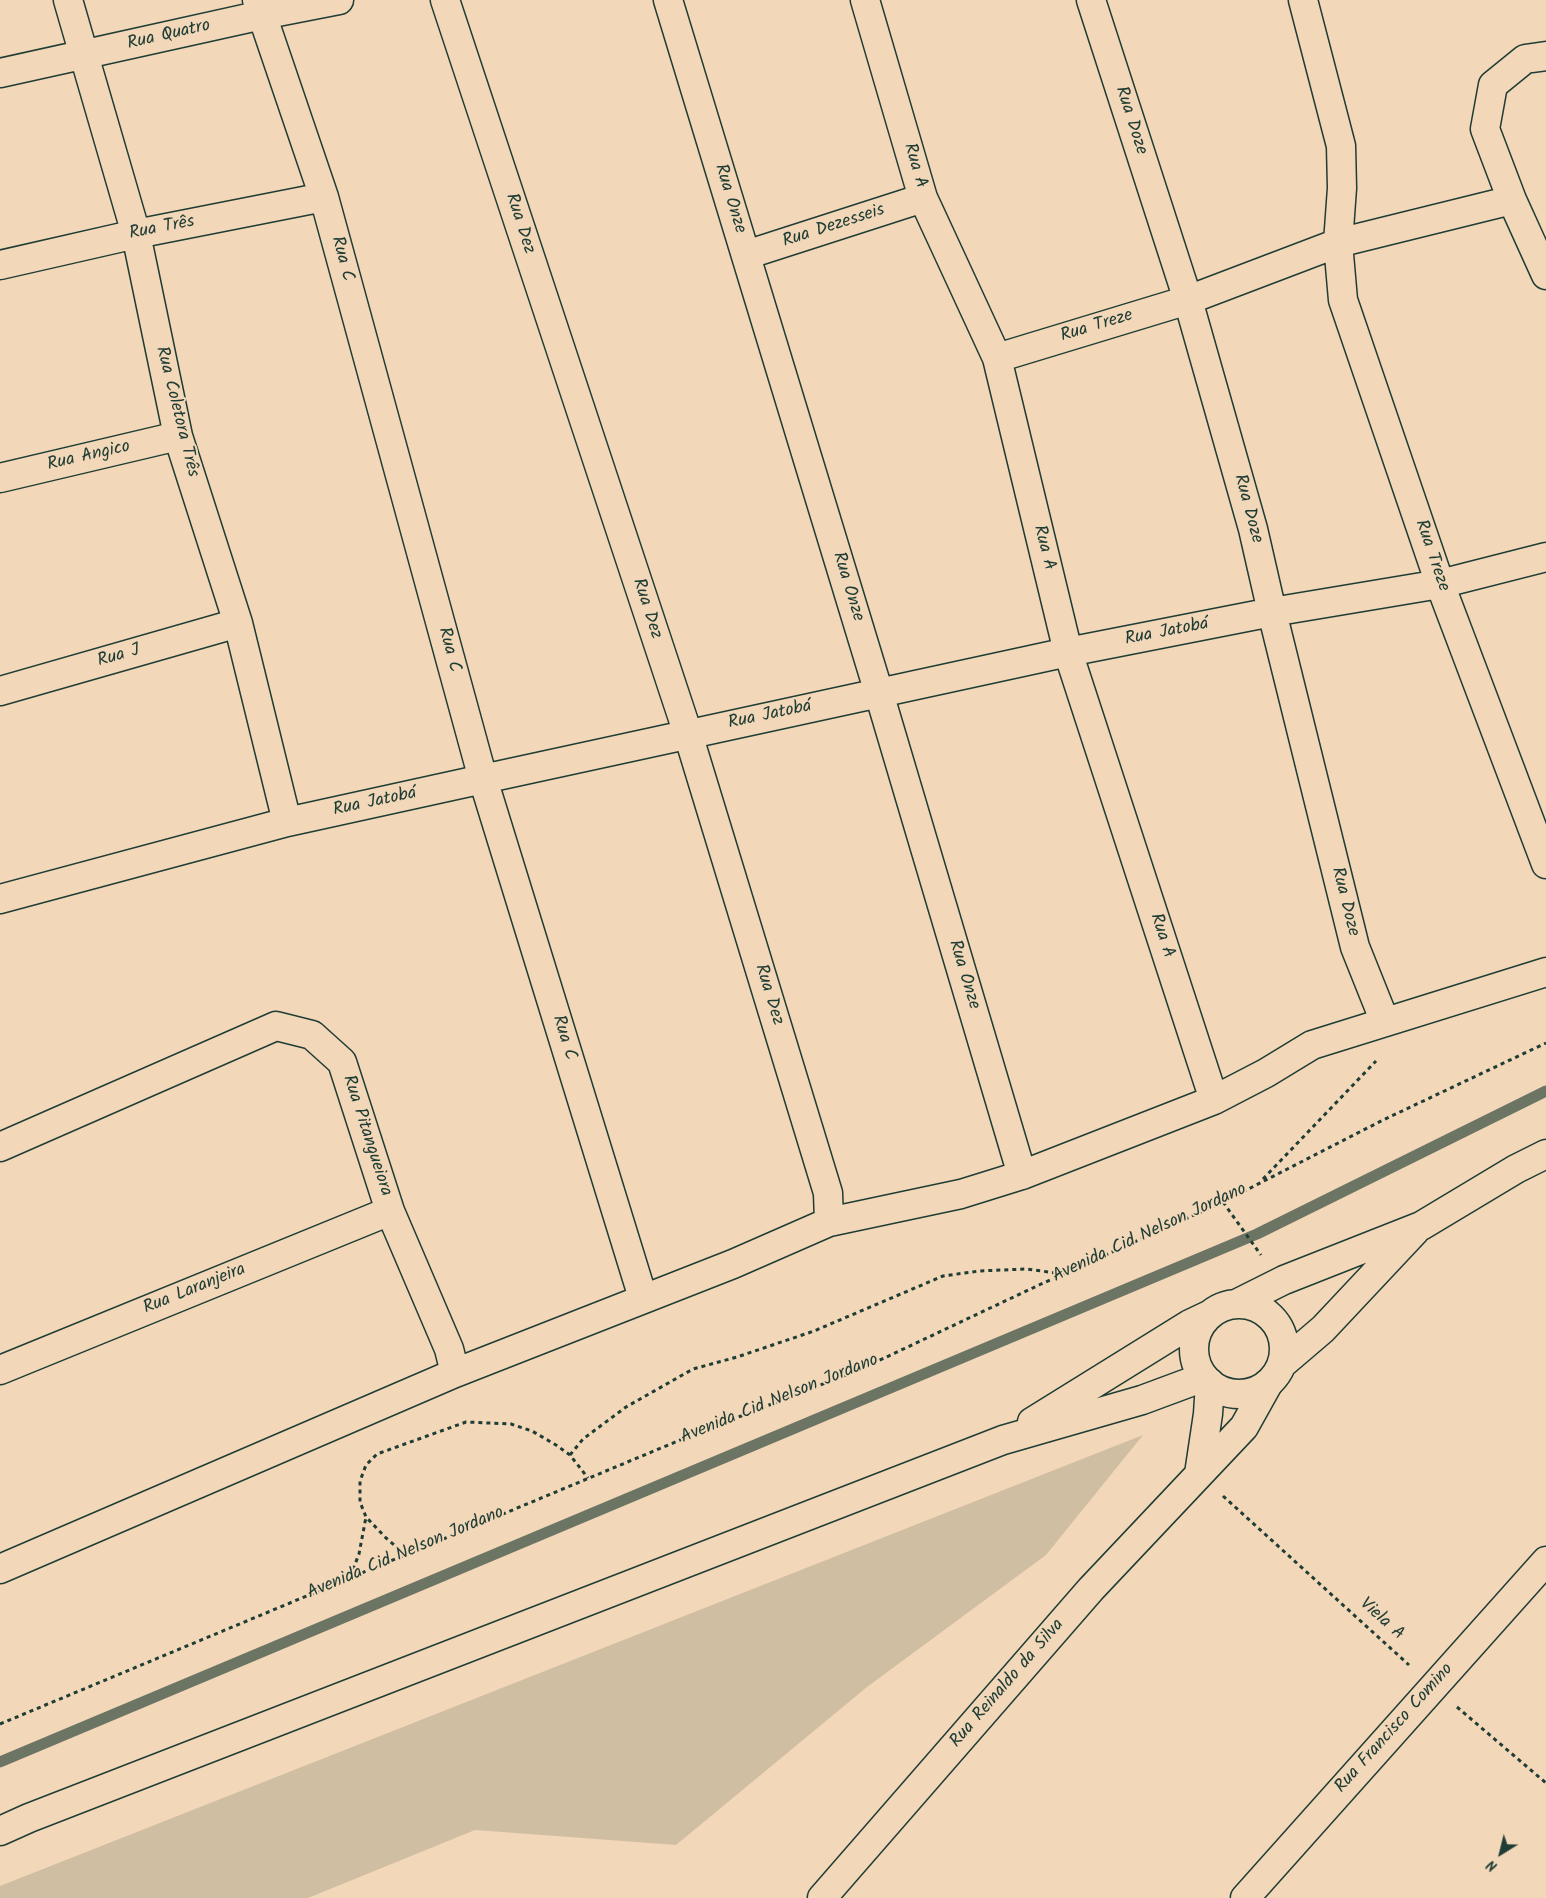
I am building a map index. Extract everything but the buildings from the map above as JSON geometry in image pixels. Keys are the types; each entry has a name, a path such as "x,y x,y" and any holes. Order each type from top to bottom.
{"street":[{"name":"Rua Coletora Três","path":"68,0 136,234 178,436 238,623 287,822"},
{"name":"Rua Quatro","path":"0,73 84,55 260,8 339,0"},
{"name":"Rua Dez","path":"445,0 688,734 828,1193 829,1222"},
{"name":"Rua Onze","path":"668,0 879,693 1022,1175"},
{"name":"Rua A","path":"865,0 924,198 997,358 1068,652 1214,1100"},
{"name":"Rua Doze","path":"1091,0 1188,300 1254,528 1272,612 1355,947 1380,1023"},
{"name":"Rua Treze","path":"1303,0 1341,146 1342,188 1338,243 1343,300 1440,584 1546,864"},
{"name":"Rua C","path":"260,8 324,197 483,779 643,1298"},
{"path":"1546,56 1525,59 1493,85 1485,129 1512,200 1546,275"},
{"name":"Rua Três","path":"0,264 136,234 324,197"},
{"name":"Rua Dezesseis","path":"746,255 924,198"},
{"name":"Rua Treze","path":"997,358 1188,300 1338,243 1512,200"},
{"name":"Rua Angico","path":"0,478 178,436"},
{"name":"Rua Jatobá","path":"0,899 287,822 1068,652 1272,612 1440,584 1546,557"},
{"name":"Rua J","path":"0,690 238,623"},
{"path":"0,1569 455,1373 733,1264 829,1222 961,1194 1022,1175 1214,1100 1266,1074 1312,1045 1546,972"},
{"name":"Rua Pitangueiora","path":"0,1147 276,1026 312,1036 342,1062 390,1211 449,1349 455,1373"},
{"path":"1003,1440 1190,1324 1284,1280 1420,1226 1516,1169 1546,1154"},
{"name":"Rua Laranjeira","path":"0,1370 390,1211"},
{"path":"1207,1380 1223,1391 1238,1394 1254,1391 1323,1329 1420,1226"},
{"path":"1236,1304 1251,1306 1264,1312 1275,1322 1282,1335 1284,1350 1275,1374"},
{"path":"1199,1474 1208,1414 1207,1380 1195,1356 1194,1345 1202,1324 1209,1315"},
{"name":"Rua Reinaldo da Silva","path":"822,1898 1090,1589 1244,1427 1275,1374"},
{"path":"0,1831 29,1818 1003,1440 1207,1380"},
{"name":"Rua Francisco Comino","path":"1245,1898 1546,1560"}],"path":[{"path":"1261,1182 1382,1054 1387,1047 1380,1023"},
{"name":"Avenida Cid Nelson Jordano","path":"0,1724 685,1438 861,1369 1223,1202 1374,1125 1546,1043"},
{"path":"1223,1202 1262,1257"},
{"path":"570,1454 583,1439 626,1407 693,1369 738,1357 814,1330 943,1276 980,1270 1026,1269 1064,1274"},
{"path":"406,1555 366,1517 360,1502 360,1481 366,1465 377,1454 466,1422 511,1424 532,1431 570,1454 588,1478"},
{"name":"Viela A","path":"1199,1474 1433,1686 1546,1783"},
{"path":"350,1578 359,1554 366,1517"}],"shaded area":[{"path":"1143,1435 1046,1555 867,1687 676,1845 475,1830 308,1898 0,1898 0,1886"}],"waterway":[{"path":"0,1762 1257,1234 1546,1091"}]}
